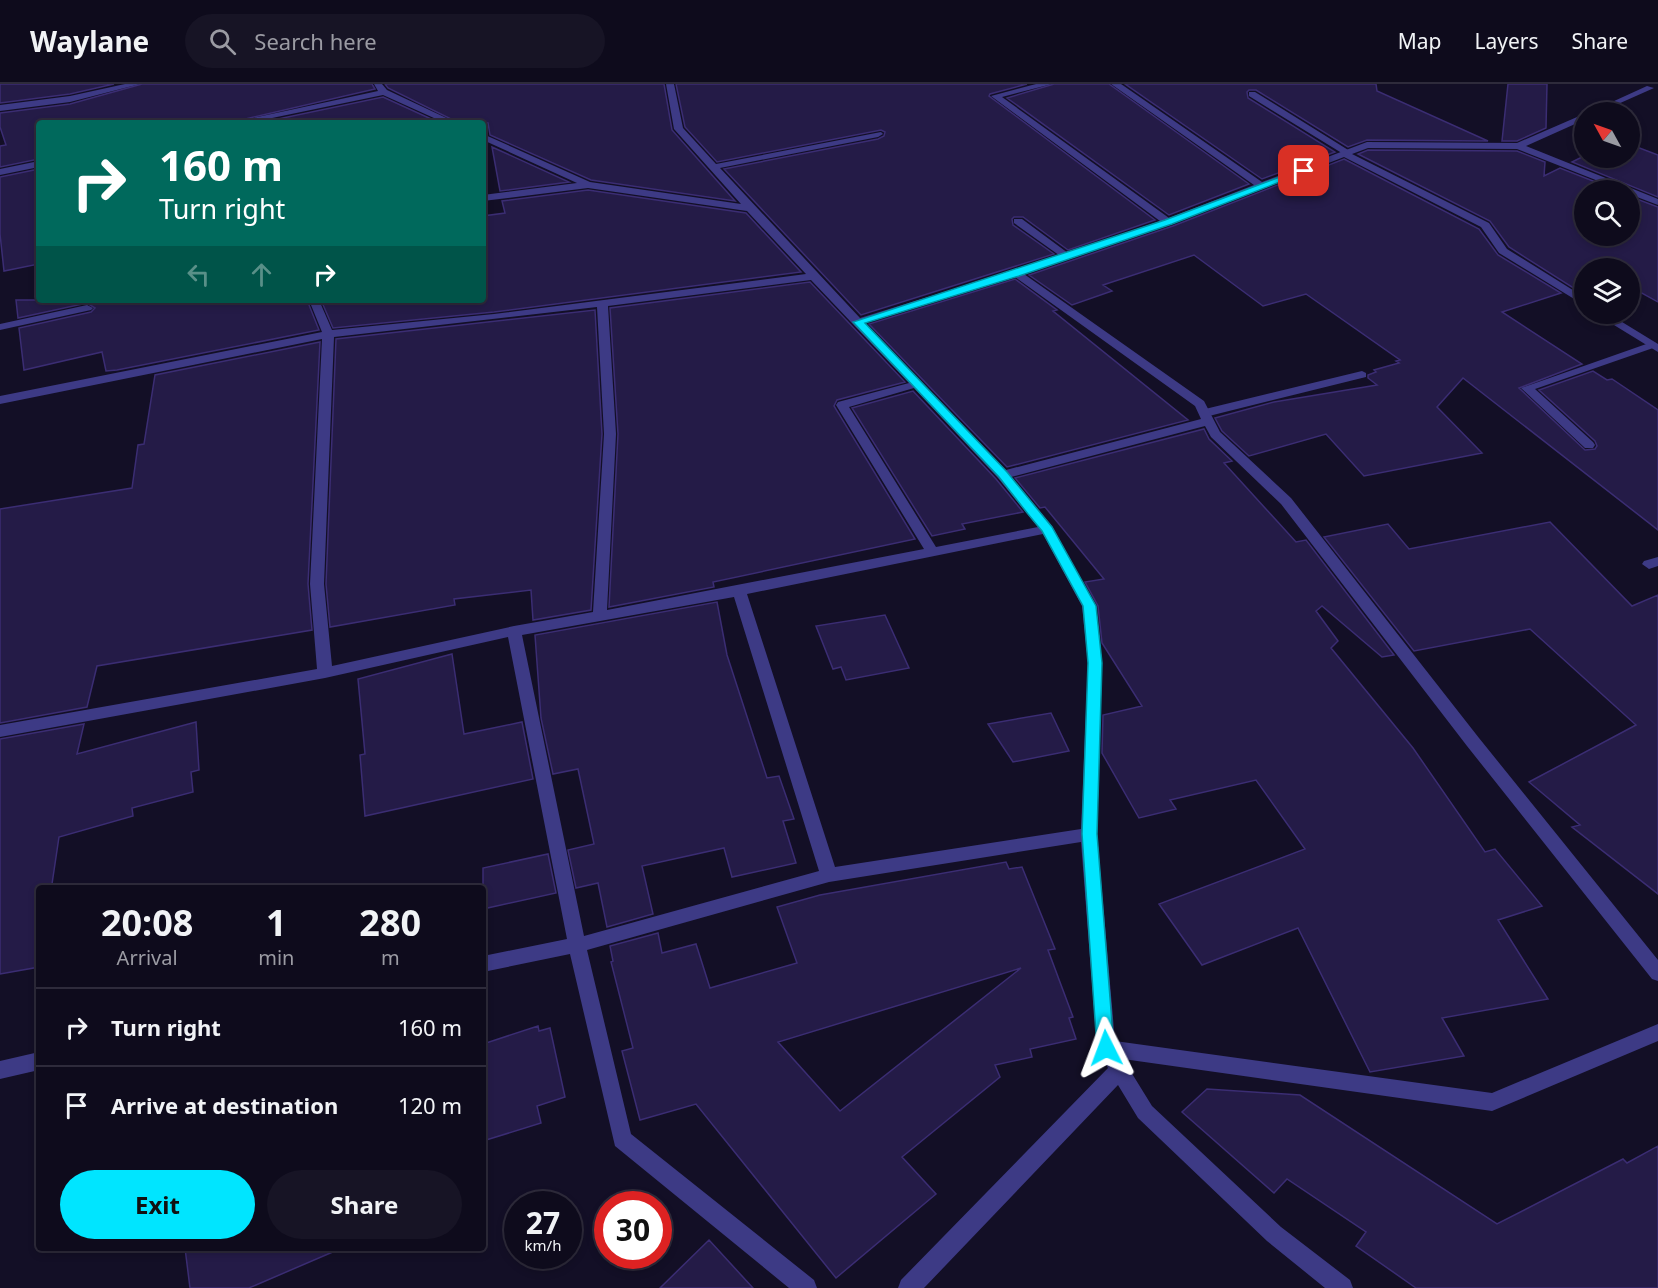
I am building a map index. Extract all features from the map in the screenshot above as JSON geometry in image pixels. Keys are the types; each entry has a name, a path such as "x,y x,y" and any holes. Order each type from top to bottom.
{"street":[{"path":"0,108 70,99 136,84"},
{"path":"670,84 679,129 814,276 1003,475 1047,529 1089,606 1095,663 1089,834 1106,1048 1145,1112 1274,1234 1342,1288"},
{"path":"1048,84 995,96 1168,222"},
{"path":"1115,84 1263,187"},
{"path":"1638,84 1654,90"},
{"path":"251,120 381,88 446,120"},
{"path":"1621,102 1654,90"},
{"path":"1252,94 1347,154 1485,225 1503,251 1574,296"},
{"path":"1518,146 1574,121"},
{"path":"713,167 878,134"},
{"path":"486,138 588,185"},
{"path":"858,322 1016,273 1168,222 1367,145 1518,146 1658,202"},
{"path":"0,172 36,165"},
{"path":"486,198 588,185 750,207"},
{"path":"1018,221 1067,256"},
{"path":"1016,273 1200,404 1215,434 1286,501 1473,742 1658,973"},
{"path":"0,400 328,334 494,318 814,276"},
{"path":"315,303 328,334 317,584 325,673"},
{"path":"600,616 610,434 602,303"},
{"path":"0,327 87,308"},
{"path":"1618,324 1655,347"},
{"path":"1589,445 1527,388 1655,347"},
{"path":"1003,475 1351,376 1362,375"},
{"path":"917,384 842,405 933,553"},
{"path":"0,732 325,673 514,631 739,591 1047,529"},
{"path":"739,591 829,875"},
{"path":"514,631 577,945 622,1139 806,1288"},
{"path":"486,963 577,945 829,875 1089,834"},
{"path":"1106,1048 1492,1102 1658,1032"},
{"path":"0,1070 36,1062"},
{"path":"909,1288 1119,1070"}],"building":[{"path":"0,84 114,84 70,94 0,103"},
{"path":"142,84 372,84 375,89 241,120 36,120 36,160 0,167 0,146 6,145 0,127 0,113 70,104"},
{"path":"385,84 664,84 672,130 735,201 591,180 490,135 486,120 453,120 388,88"},
{"path":"676,84 1027,84 989,96 1155,220 1068,250 1023,217 1014,217 1013,225 1054,254 861,315 724,169 878,139 884,136 885,132 881,130 717,162 685,127"},
{"path":"1054,84 1109,84 1249,184 1169,215 1007,98"},
{"path":"1125,84 1376,84 1377,91 1488,141 1367,140 1348,147 1256,90 1249,90 1248,98 1335,152 1262,179"},
{"path":"1508,84 1547,84 1546,128 1517,141 1502,141"},
{"path":"383,97 433,120 273,120"},
{"path":"492,147 569,182 500,191"},
{"path":"1640,148 1658,155 1658,197 1640,190 1640,180 1616,180 1587,168 1640,168"},
{"path":"1368,150 1517,151 1545,162 1544,176 1560,168 1591,180 1574,180 1574,246 1640,246 1640,200 1658,207 1658,302 1640,292 1640,258 1574,258 1574,288 1509,247 1490,221 1358,154"},
{"path":"1344,159 1479,229 1498,255 1561,293 1502,312 1582,364 1519,388 1585,450 1595,449 1597,446 1595,441 1539,390 1593,371 1607,380 1612,379 1658,410 1658,530 1463,378 1437,407 1482,453 1364,476 1326,434 1249,456 1222,431 1215,418 1274,402 1377,385 1368,378 1368,375 1376,372 1374,370 1399,363 1396,361 1400,360 1306,294 1263,306 1194,255 1103,285 1112,291 1072,305 1029,275 1173,226"},
{"path":"36,170 36,265 4,271 0,234 0,177"},
{"path":"588,190 746,213 801,272 494,312 333,328 322,303 486,303 486,216 505,213 502,201"},
{"path":"1015,279 1057,310 1053,311 1188,420 1007,467 869,324"},
{"path":"810,282 905,382 837,400 834,406 915,539 713,582 714,587 609,607 618,434 610,308"},
{"path":"16,300 36,300 36,303 87,303 18,318"},
{"path":"87,303 308,303 319,330 117,370 106,371 102,352 24,370 19,328 91,312 95,308"},
{"path":"595,310 602,434 591,610 533,620 531,590 454,599 455,605 330,627 326,584 336,339"},
{"path":"320,342 308,584 312,630 97,666 87,707 0,723 0,509 132,488 138,445 144,444 155,375"},
{"path":"913,391 996,479 1023,512 962,524 965,529 932,536 852,408"},
{"path":"1204,429 1209,439 1232,461 1224,463 1296,542 1306,540 1394,655 1382,657 1322,606 1316,611 1338,641 1331,648 1413,748 1485,852 1495,849 1542,906 1498,920 1548,999 1442,1018 1464,1056 1370,1072 1298,928 1202,965 1159,904 1305,849 1256,780 1170,800 1176,809 1139,818 1102,753 1103,715 1142,706 1102,643 1098,606 1085,582 1104,579 1045,507 1040,508 1015,478"},
{"path":"1550,522 1632,606 1658,595 1658,894 1572,827 1580,825 1529,782 1636,725 1530,629 1414,651 1324,537 1388,524 1409,549"},
{"path":"717,602 727,655 767,778 779,776 794,819 783,821 796,863 732,877 724,848 642,866 653,914 607,927 598,883 576,888 568,850 594,844 578,769 553,774 541,718 535,635"},
{"path":"885,615 909,668 846,680 841,667 833,669 816,626"},
{"path":"452,654 464,734 522,722 533,779 365,816 360,755 365,754 358,679"},
{"path":"1051,713 1069,751 1013,762 988,724"},
{"path":"196,722 199,770 191,772 193,792 132,808 133,816 59,837 52,884 36,885 36,968 0,974 0,739 84,724 77,754"},
{"path":"548,854 556,893 486,908 483,868"},
{"path":"1006,862 1009,869 1022,867 1055,949 1048,950 1073,1017 1069,1018 1076,1039 1030,1049 1032,1057 995,1065 1000,1077 902,1157 936,1194 836,1278 696,1104 640,1120 622,1051 633,1048 611,962 613,961 610,946 658,933 662,953 696,944 710,988 797,963 777,907 820,895","holes":["1021,968 840,1111 778,1042"]},
{"path":"538,1026 539,1031 550,1028 565,1097 537,1106 541,1123 486,1140 486,1043"},
{"path":"1207,1089 1300,1095 1497,1224 1623,1159 1627,1163 1658,1146 1658,1288 1416,1288 1356,1246 1366,1232 1287,1179 1274,1193 1182,1112"},
{"path":"709,1240 753,1288 660,1288"},
{"path":"185,1251 335,1251 249,1288 190,1288"}],"route":[{"path":"1106,1048 1089,834 1095,663 1089,606 1047,529 1033,511 1003,475 858,322 1016,273 1168,222 1304,171"}]}
